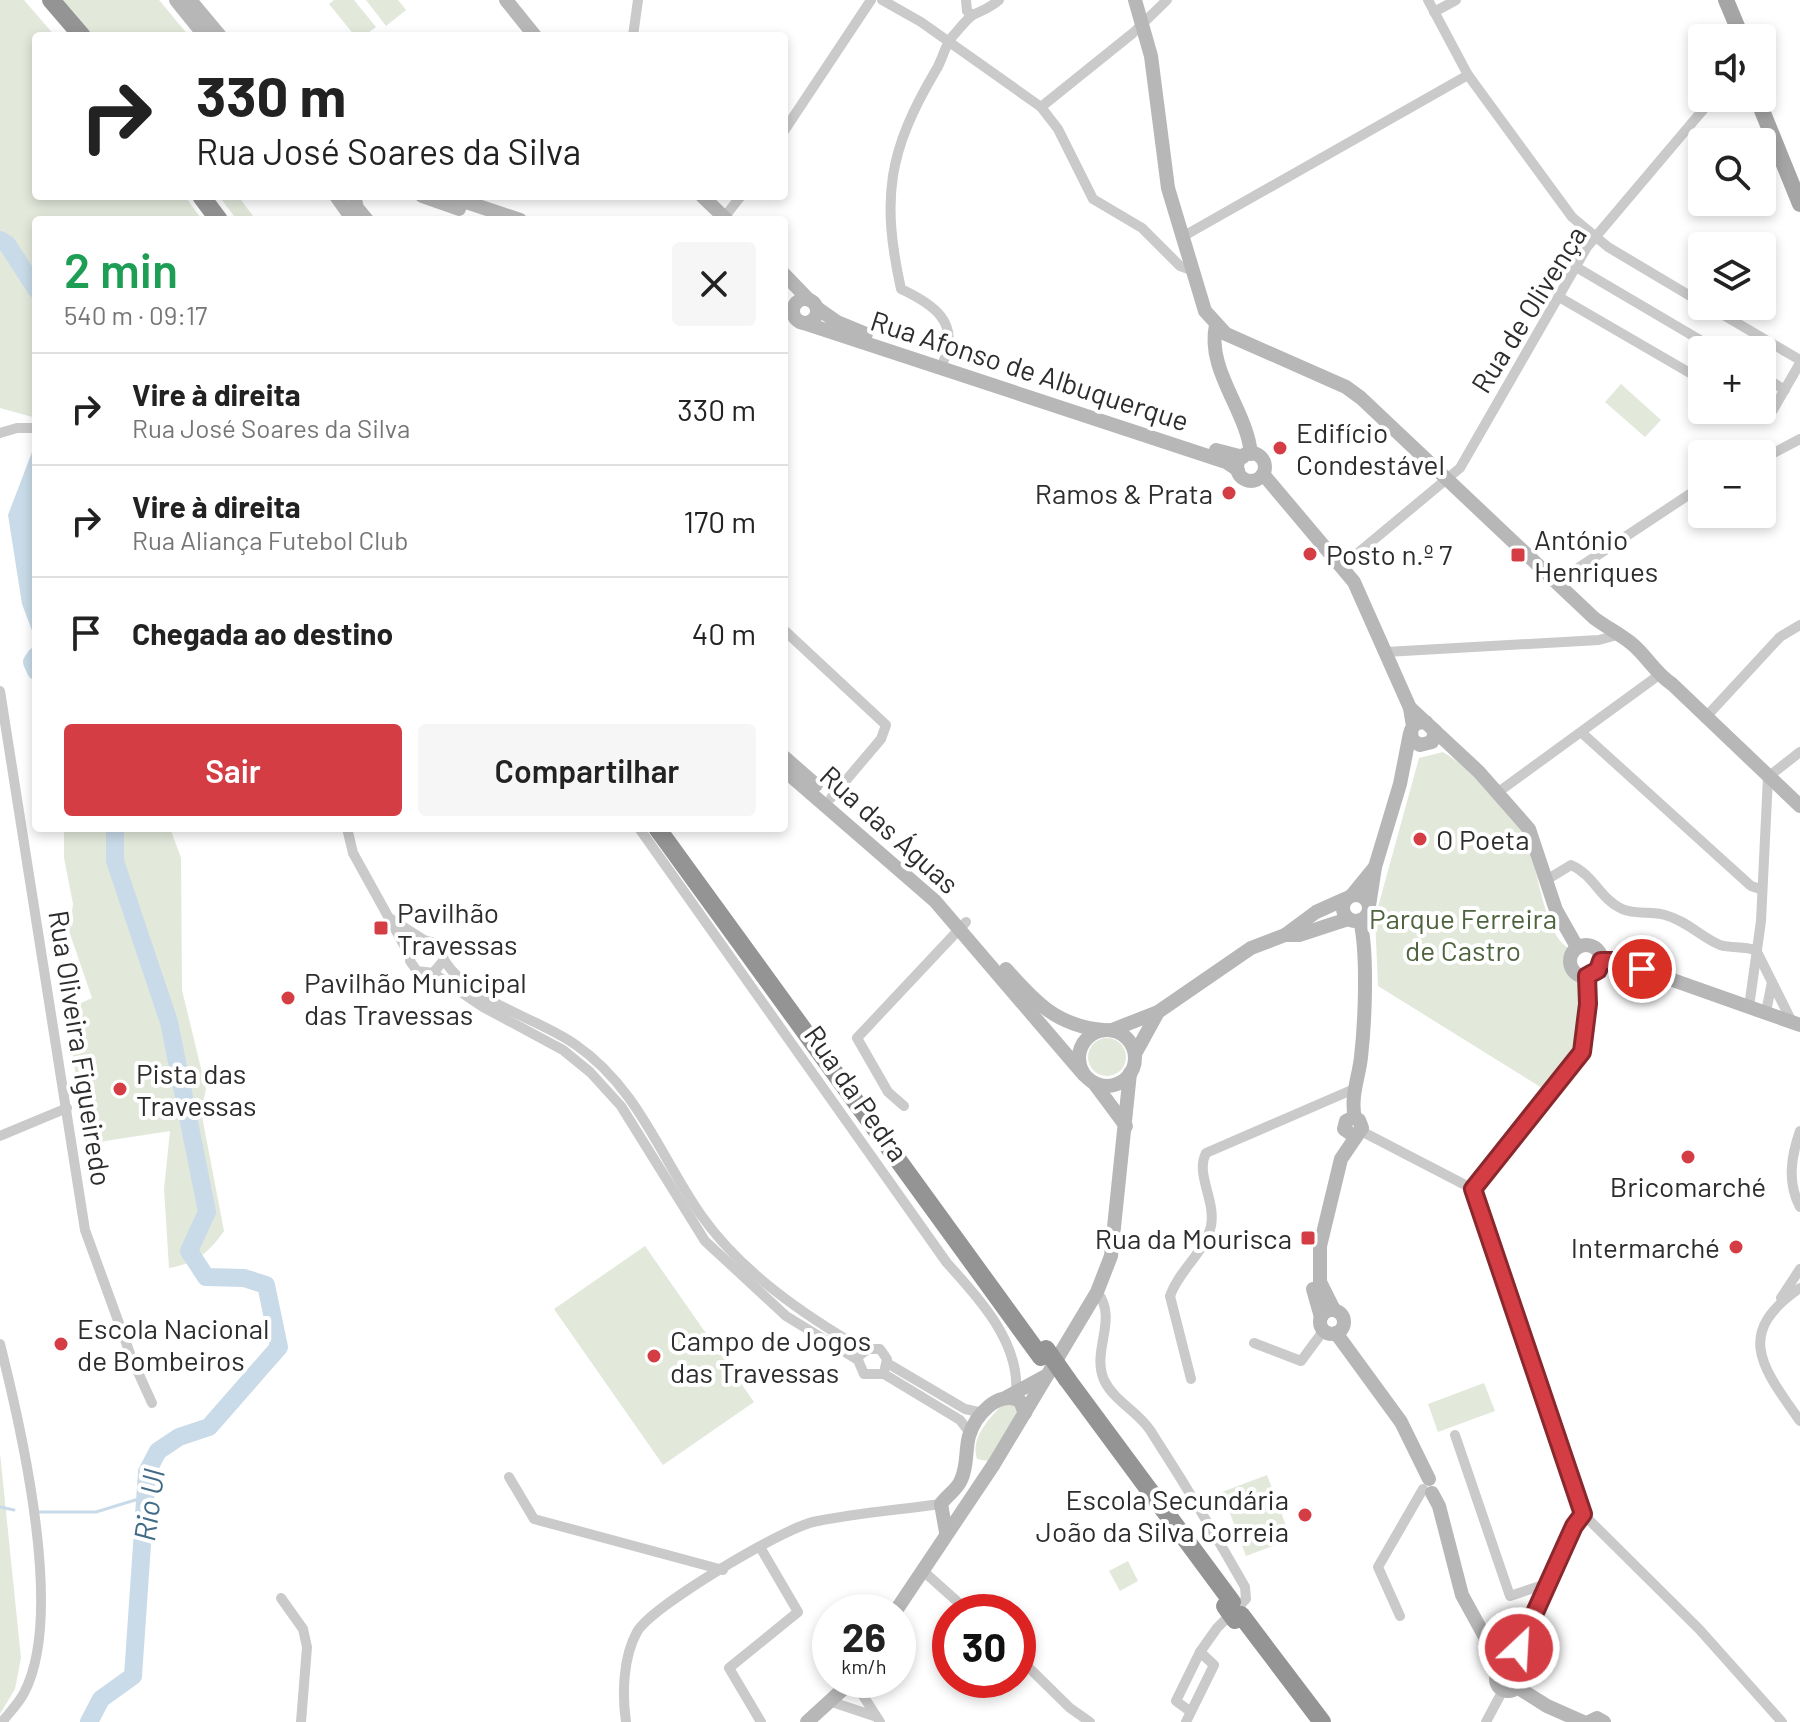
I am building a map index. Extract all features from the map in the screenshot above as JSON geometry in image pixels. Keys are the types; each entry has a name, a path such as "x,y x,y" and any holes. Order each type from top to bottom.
{"highway":[{"path":"42,0 70,32"},
{"path":"51,0 79,32"},
{"path":"660,832 1044,1353"},
{"path":"671,832 1044,1353 1057,1380 1322,1722"},
{"path":"1233,1611 1313,1722"}],"main road":[{"path":"1717,0 1726,24"},
{"path":"1726,0 1736,24"},
{"path":"1763,112 1800,204"},
{"path":"1773,112 1800,179"}],"street":[{"path":"176,0 202,32"},
{"path":"190,0 217,32"},
{"path":"496,0 522,32"},
{"path":"506,0 532,32"},
{"path":"634,32 638,0"},
{"path":"788,125 871,0"},
{"path":"882,0 948,40 1041,107 1058,129 1093,199 1142,228 1180,266 1191,270"},
{"path":"966,0 967,11 972,15"},
{"path":"944,360 951,334 935,311 901,289 889,222 896,152 909,115 946,54 948,40 972,15 983,14 999,0"},
{"path":"1135,0 1143,22 1168,188 1205,311 1221,330 1350,380 1601,613 1617,635"},
{"path":"1041,107 1167,0"},
{"path":"1428,0 1468,75 1572,217 1596,238 1688,294"},
{"path":"1434,12 1456,0"},
{"path":"1182,237 1468,75"},
{"name":"Rua de Olivença","path":"1341,567 1452,476 1576,267 1596,238 1701,112"},
{"path":"434,200 480,216"},
{"path":"460,200 508,216"},
{"path":"696,200 718,216"},
{"path":"705,200 719,216"},
{"path":"724,216 738,200"},
{"path":"1576,267 1693,336"},
{"name":"Rua Afonso de Albuquerque","path":"788,285 798,311 1226,462 1244,460"},
{"path":"788,288 793,293 798,311"},
{"path":"1559,297 1688,372"},
{"name":"Rua Afonso de Albuquerque","path":"798,311 1244,460"},
{"path":"1731,320 1800,361 1776,405"},
{"path":"1221,330 1216,350 1225,382 1250,437 1244,460 1249,481 1263,474"},
{"path":"1776,385 1785,390"},
{"path":"0,433 32,428"},
{"path":"1776,452 1800,439"},
{"path":"1244,460 1263,460 1263,474 1362,595 1410,708 1426,735 1479,772 1529,829 1556,910 1577,947"},
{"path":"1452,476 1541,569 1651,662 1659,675 1800,806"},
{"path":"1563,578 1688,495"},
{"path":"1705,718 1780,637 1800,625"},
{"name":"Rua das Águas","path":"788,634 886,725 884,734 831,798"},
{"path":"1386,652 1599,640 1617,635"},
{"path":"1497,793 1659,675"},
{"name":"Rua Oliveira Figueiredo","path":"0,691 85,1230 132,1359 152,1403"},
{"path":"1582,733 1751,886 1760,889"},
{"path":"1285,935 1299,935 1367,916 1375,867 1406,760 1426,735"},
{"path":"1749,1007 1757,951 1768,777 1800,752"},
{"name":"Rua das Águas","path":"788,760 963,926 1038,1006 1074,1025 1108,1030"},
{"name":"Rua das Águas","path":"788,773 963,926 1126,1126"},
{"path":"348,832 353,853 417,971 433,973 483,1007 563,1050 590,1072 621,1106 705,1241 786,1316 861,1355 880,1349 884,1368 960,1420 970,1433"},
{"name":"Rua da Pedra","path":"642,832 947,1263 975,1293 1010,1352 1018,1374 1012,1394"},
{"path":"1548,879 1571,865 1582,870 1606,900 1625,911 1661,914 1681,920 1718,944 1745,946 1757,951 1796,1023"},
{"path":"1375,867 1349,897 1343,912 1354,920 1364,942 1361,1056 1354,1089 1353,1124 1341,1159 1320,1246 1320,1282 1329,1322 1401,1422 1439,1506 1462,1595 1478,1631 1507,1668 1520,1676 1486,1722"},
{"path":"1130,1073 1110,1086 1089,1079 1078,1056 1080,1047 1094,1032 1158,1012 1227,962 1285,935 1316,912 1349,897 1362,895 1369,906"},
{"path":"391,919 424,940 439,944 444,960 461,980 575,1044 601,1065 633,1100 716,1235 798,1310 861,1355 864,1374 884,1368 965,1409 983,1413"},
{"path":"904,1106 888,1092 857,1038 963,926"},
{"path":"410,956 414,945 424,940"},
{"path":"1577,947 1595,948 1601,961 1598,970 1587,976 1577,974 1571,966 1571,955 1577,947"},
{"path":"433,973 444,960"},
{"path":"1601,961 1619,961 1796,1023"},
{"path":"1473,1189 1582,1052 1588,1004 1587,976"},
{"path":"1766,1012 1772,982"},
{"path":"907,1594 1025,1413 1057,1380 1097,1292 1111,1256 1130,1073 1135,1054 1158,1012"},
{"path":"1108,1030 1127,1038 1135,1054"},
{"path":"1191,1379 1170,1296 1175,1283 1208,1237 1212,1201 1202,1161 1212,1150 1354,1089"},
{"path":"1332,1100 1353,1124 1473,1189 1583,1514 1699,1629 1782,1722"},
{"path":"0,1136 67,1108"},
{"path":"1800,1131 1791,1166 1794,1197 1800,1207"},
{"path":"1800,1269 1761,1333 1759,1354 1770,1378 1800,1421"},
{"path":"1776,1305 1800,1288"},
{"path":"1097,1292 1104,1300 1107,1320 1099,1357 1106,1384 1147,1426 1245,1587 1246,1599 1217,1628 1200,1652 1176,1701 1189,1717 1214,1665 1200,1652"},
{"path":"1254,1343 1301,1361 1329,1322"},
{"path":"0,1344 20,1429 43,1601 40,1632 24,1692 2,1722"},
{"path":"626,1722 624,1684 638,1631 658,1610 760,1547 810,1523 941,1504 958,1486 968,1457 970,1433 983,1413 996,1401 1057,1380"},
{"path":"1012,1394 1020,1401 1025,1413"},
{"path":"1455,1435 1510,1596 1549,1583"},
{"path":"968,1457 978,1465 994,1464"},
{"path":"509,1477 534,1519 723,1570"},
{"path":"1400,1616 1378,1567 1428,1487"},
{"path":"941,1504 946,1532"},
{"path":"1583,1514 1574,1526 1507,1668 1495,1678 1510,1689 1586,1722 1597,1718 1604,1722"},
{"path":"760,1547 798,1612 729,1668 761,1722"},
{"path":"922,1570 949,1594"},
{"path":"281,1598 303,1629 307,1647 301,1722"},
{"path":"1036,1673 1090,1722"},
{"path":"807,1722 836,1698"},
{"path":"864,1698 877,1719"},
{"path":"832,1702 877,1719"}],"green space":[{"path":"0,0 24,0 52,32 32,32 32,200 188,200 199,216 32,216 32,417 0,408"},
{"path":"61,0 159,0 186,32 89,32"},
{"path":"334,0 354,0 376,27 369,32 352,32 329,4"},
{"path":"366,0 398,0 406,10 386,26"},
{"path":"222,200 241,200 253,216 234,216"},
{"path":"1621,384 1661,420 1645,437 1605,402"},
{"name":"Parque Ferreira de Castro","path":"1443,752 1489,789 1519,825 1530,847 1553,929 1569,948 1565,967 1579,985 1578,1042 1542,1088 1378,986 1375,918 1419,758"},
{"path":"64,832 171,832 181,858 182,990 206,1089 201,1111 224,1231 201,1256 178,1266 169,1268 164,1189 170,1131 86,1144 66,1010 92,998 69,931 73,904 64,858"},
{"path":"1107,1038 1121,1043 1126,1057 1121,1071 1107,1076 1093,1071 1088,1057 1093,1043"},
{"name":"Campo de Jogos das Travessas","path":"645,1246 754,1402 663,1465 554,1309"},
{"path":"1484,1383 1495,1411 1438,1432 1428,1404"},
{"path":"1013,1403 1019,1411 988,1461 977,1459 976,1444 982,1429 1002,1405"},
{"path":"0,1453 21,1658 15,1689 0,1714"},
{"path":"1267,1475 1291,1539 1246,1556 1222,1492"},
{"path":"1128,1561 1138,1581 1120,1591 1109,1571"}],"water":[{"path":"32,452 32,630 22,604 8,515"}],"waterway":[{"name":"Rio Ul","path":"0,240 7,244 32,283"},
{"name":"Rio Ul","path":"89,1722 101,1699 133,1676 147,1472 158,1451 179,1437 209,1427 279,1347 266,1285 244,1278 206,1277 189,1251 207,1212 169,1022 115,861 115,832"},
{"path":"35,1512 96,1512 145,1497"},
{"path":"0,1507 14,1510"}],"place":[{"name":"Edifício Condestável","path":"1280,448"},
{"name":"Ramos & Prata","path":"1229,493"},
{"name":"Posto n.º 7","path":"1310,554"},
{"name":"António Henriques","path":"1518,555"},
{"name":"O Poeta","path":"1420,839"},
{"name":"Pavilhão Travessas","path":"381,928"},
{"name":"Pavilhão Municipal das Travessas","path":"288,998"},
{"name":"Pista das Travessas","path":"120,1089"},
{"name":"Bricomarché","path":"1688,1157"},
{"name":"Rua da Mourisca","path":"1308,1238"},
{"name":"Intermarché","path":"1736,1247"},
{"name":"Escola Nacional de Bombeiros","path":"61,1344"},
{"name":"Campo de Jogos das Travessas","path":"654,1356"},
{"name":"Escola Secundária João da Silva Correia","path":"1305,1515"}],"route":[{"path":"1519,1648 1574,1526 1583,1514 1473,1189 1582,1052 1588,1004 1587,976 1598,970 1601,961 1619,961 1642,969"}]}
